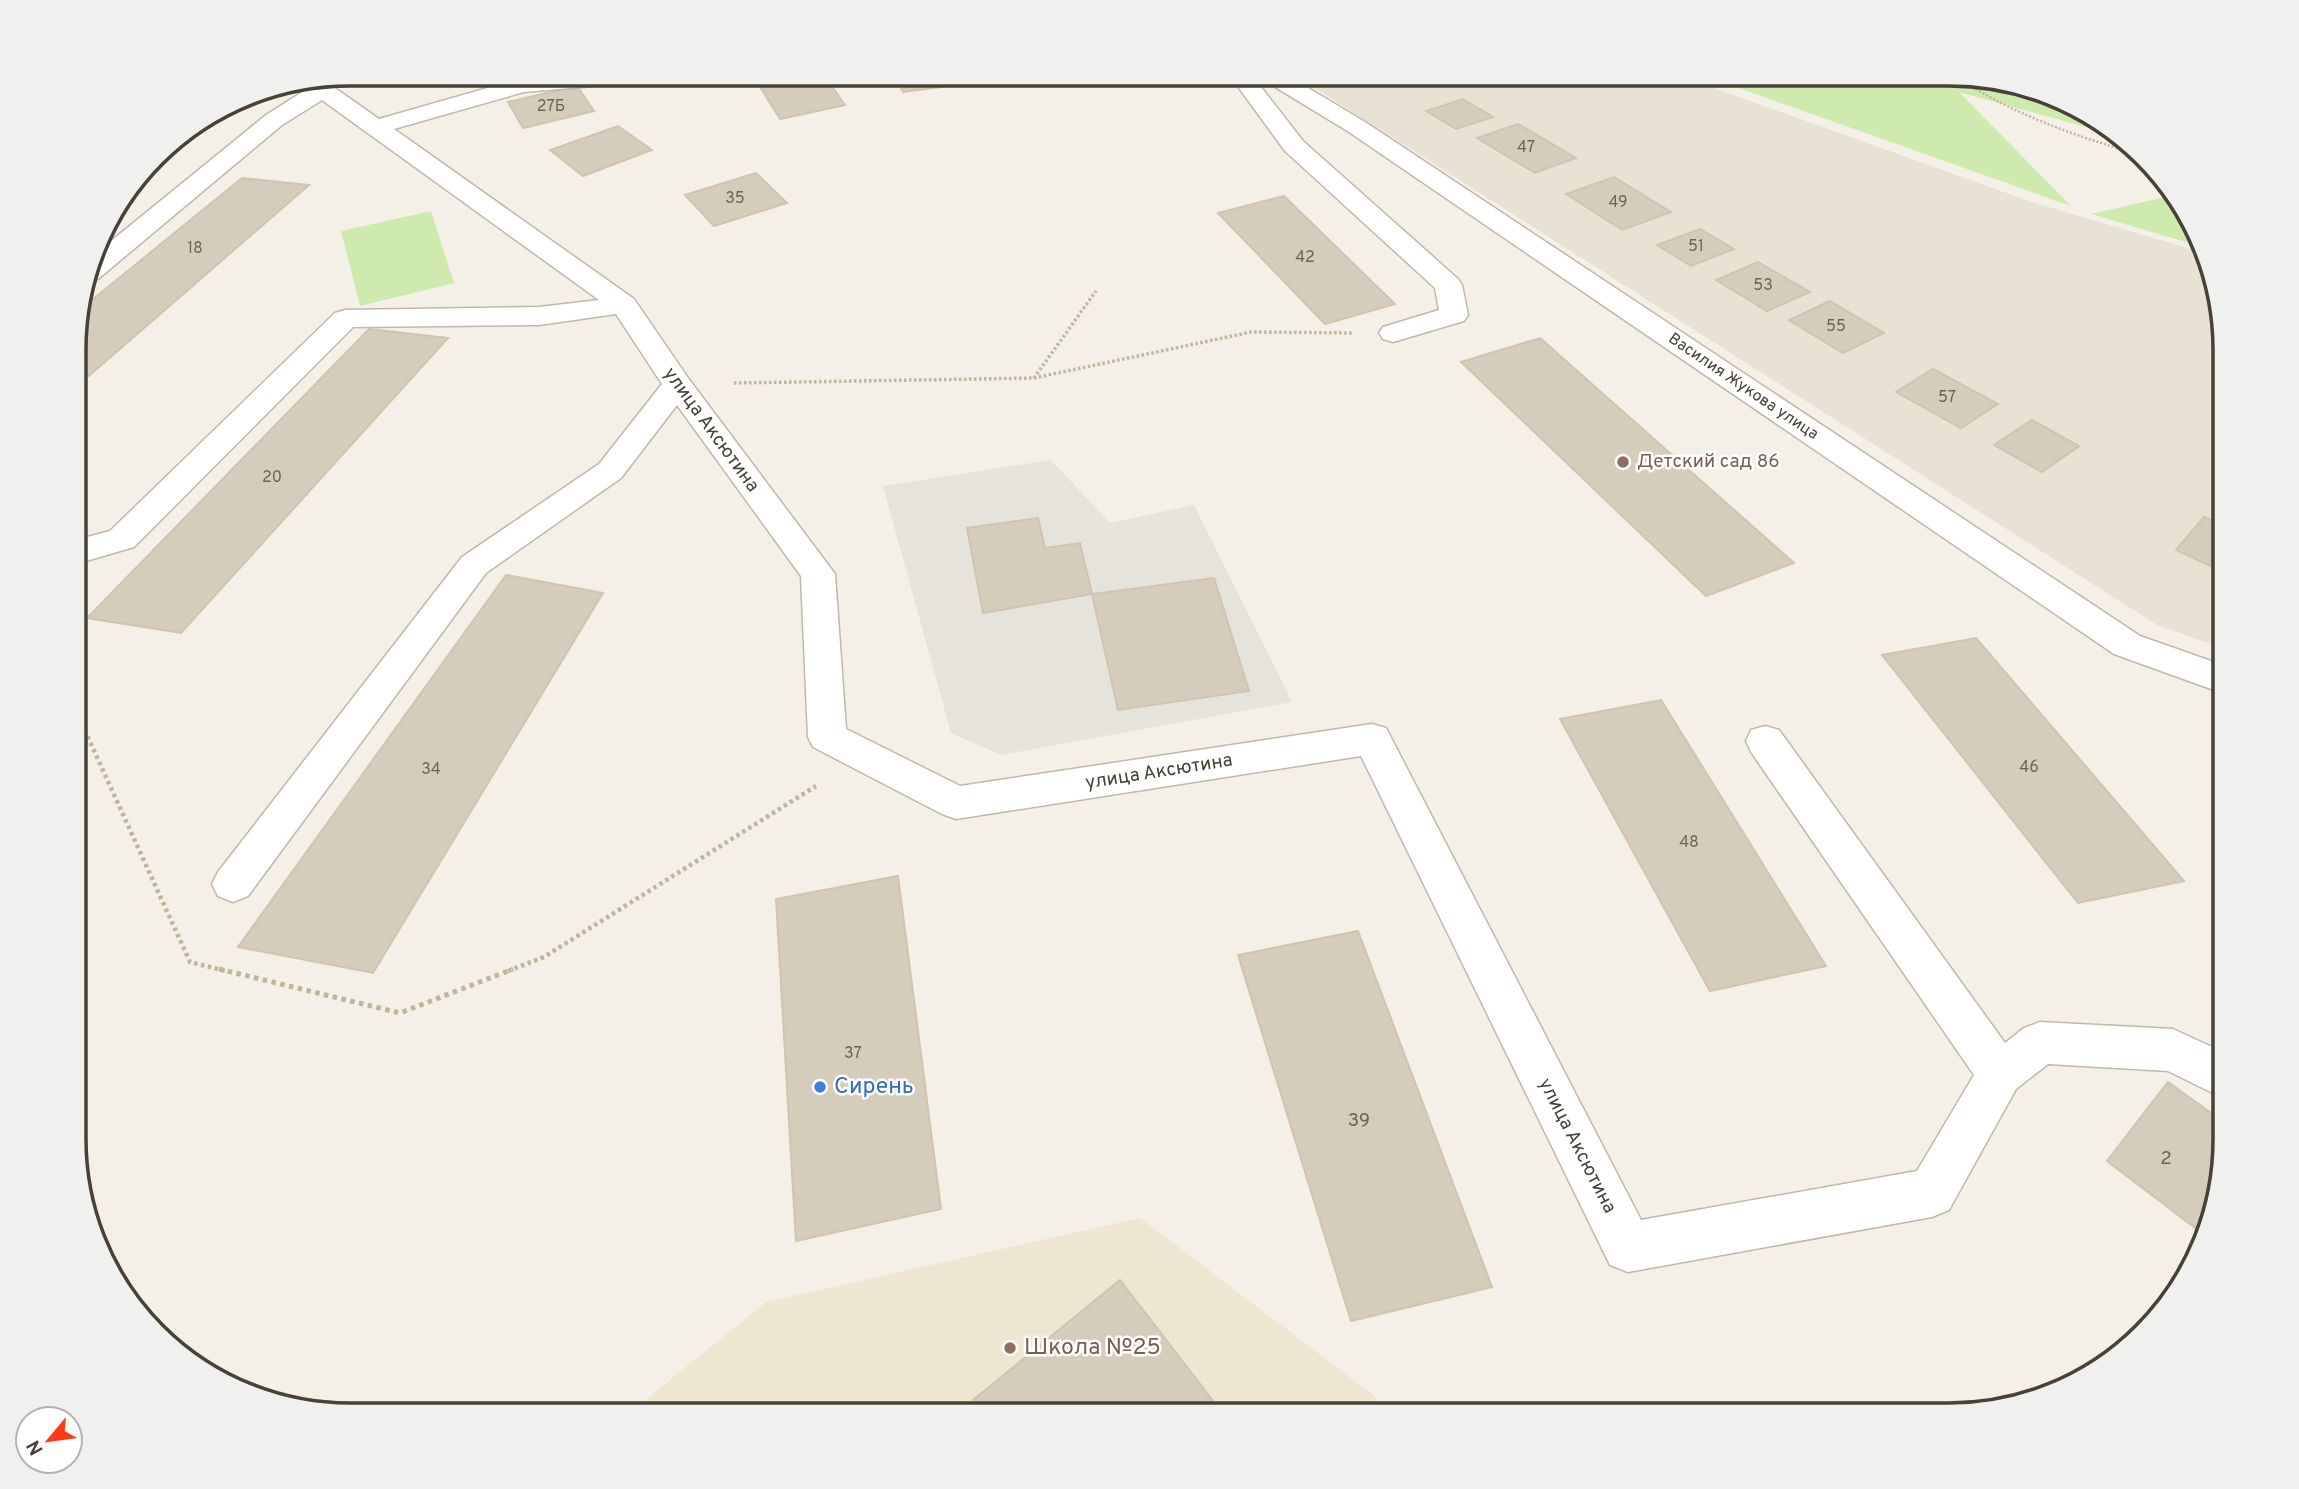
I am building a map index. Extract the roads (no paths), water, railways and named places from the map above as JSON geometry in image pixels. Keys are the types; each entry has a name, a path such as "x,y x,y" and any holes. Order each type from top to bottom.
{"street":[{"path":"376,127 499,86"},
{"path":"1249,86 1294,146 1448,285 1454,315 1393,333"},
{"name":"Василия Жукова улица","path":"1290,86 1357,127 2127,645 2213,676"},
{"name":"улица Аксютина","path":"320,87 624,305 677,384 818,574 827,737 956,803 1372,739 1628,1247 1933,1193 2000,1074"},
{"path":"101,262 312,89"},
{"path":"86,549 122,539 345,319 539,316 624,305"},
{"path":"233,884 474,565 610,471 677,384"},
{"path":"1765,741 2000,1074 2040,1043 2173,1049 2213,1071"}],"place":[{"name":"Детский сад 86","path":"1623,462"},
{"name":"Сирень","path":"820,1087"},
{"name":"Школа №25","path":"1010,1348"}]}
